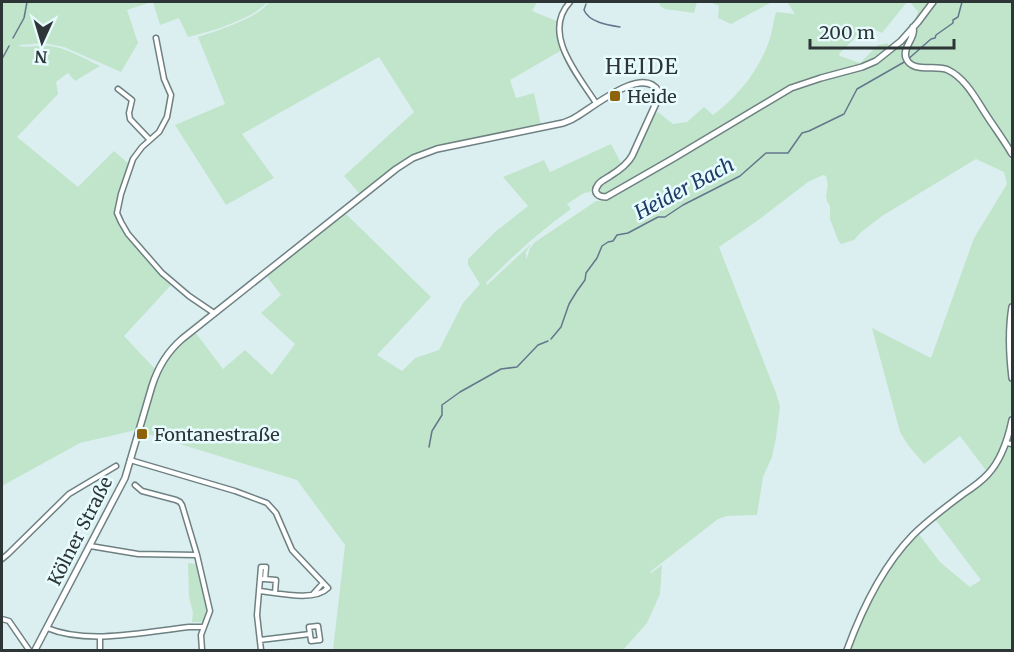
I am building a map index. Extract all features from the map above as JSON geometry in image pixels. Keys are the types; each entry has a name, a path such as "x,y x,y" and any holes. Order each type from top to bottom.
{"main road":[{"path":"596,103 615,92 634,85 648,84 656,87 658,94 635,150 626,164 599,183 596,190 598,195 604,197 791,88 867,65 892,48 933,2"},
{"path":"913,27 914,34 906,51 907,60 918,67 946,69 960,79 971,91 1012,154"},
{"name":"Kölner Straße","path":"35,651 118,492 155,375 177,343 407,162 443,147 563,123 576,118 596,103"},
{"path":"1012,307 1009,343 1012,378"},
{"path":"847,651 862,612 888,568 922,527 989,474 1006,443 1012,420"}],"street":[{"path":"570,2 561,15 559,32 563,50 596,103"},
{"path":"156,38 164,79 171,97 166,121 159,132 137,153 129,170 117,213 128,234 162,273 214,314"},
{"path":"118,89 132,100 129,117 150,140"},
{"path":"1006,443 1012,444"},
{"path":"130,460 267,502 276,513 292,550 328,588 323,593 301,596 259,591"},
{"path":"2,559 69,494 116,466"},
{"path":"135,485 142,491 180,502 183,508 210,611 201,635 202,651"},
{"path":"90,546 138,554 197,555"},
{"path":"261,651 257,615 259,591 263,579 276,580 274,593"},
{"path":"2,619 9,621 30,651"},
{"path":"47,628 60,633 100,637 203,627"},
{"path":"260,640 310,634"},
{"path":"100,637 100,651"}],"green space":[{"path":"2,2 152,2 127,10 138,43 121,72 64,47 44,43 19,45 56,47 100,66 75,81 68,73 56,82 58,94 17,137 78,187 114,151 129,164 117,197 115,215 131,241 172,284 124,336 155,369 136,430 80,443 2,486"},
{"path":"153,2 268,2 241,19 188,37 179,18 160,25"},
{"path":"269,2 537,2 532,11 559,22 562,50 510,80 516,98 534,93 541,125 425,151 360,194 344,176 414,112 379,57 242,134 274,178 226,205 175,125 225,104 198,37 247,19"},
{"path":"660,2 697,2 694,13 665,9 660,6"},
{"path":"710,2 772,2 731,24 718,18 719,6"},
{"path":"787,2 907,2 882,33 867,26 839,54 860,63 878,45 888,43 890,50 913,27 906,55 907,59 911,63 919,67 907,57 908,53 916,31 936,2 1012,2 1012,151 970,87 953,72 977,101 1009,154 1008,157 1012,160 1012,300 1008,343 1012,396 1007,435 1002,450 1006,444 1012,445 1012,650 848,650 876,588 895,559 918,533 940,562 970,587 981,580 934,518 988,473 960,436 924,464 908,445 900,432 872,328 931,358 974,238 1007,184 1004,172 976,159 882,216 854,240 841,244 838,240 830,219 830,206 826,195 828,185 826,176 823,175 808,182 719,247 780,406 772,457 763,477 757,515 727,516 718,519 650,572 662,565 660,594 647,623 623,650 333,650 345,545 297,480 141,432 156,382 171,355 195,332 223,369 245,350 272,375 295,344 261,313 281,295 266,275 345,213 431,297 377,355 402,371 415,358 439,350 463,303 480,284 468,265 468,259 495,232 528,206 503,177 544,160 550,172 611,144 622,165 599,180 590,192 584,193 567,204 571,209 517,254 486,283 487,285 531,244 526,252 526,260 535,242 596,201 606,201 713,136 638,175 610,193 600,192 600,187 617,175 633,158 653,116 658,112 673,124 687,122 704,107 713,115 730,100 745,84 763,55 771,36 776,12 795,14"},
{"path":"910,2 930,2 913,24 918,12"},
{"path":"188,563 196,564 207,608 202,622 192,622"}],"waterway":[{"path":"13,38 24,18 27,2"},
{"name":"Heider Bach","path":"551,339 561,327 569,304 585,280 586,273 597,258 602,246 613,241 617,235 628,233 658,217 665,217 683,205 740,176 766,153 788,153 802,133 844,114 857,89 906,61 953,23 953,20 958,17 962,2"},
{"path":"586,4 584,10 590,17 599,22 620,27"},
{"path":"2,59 9,46"},
{"name":"Heider Bach","path":"429,447 432,431 442,415 442,405 501,369 517,367 538,345 548,341"}],"place":[{"name":"Heide","path":"615,96"},
{"name":"Fontanestraße","path":"142,434"}],"district":[{"name":"HEIDE","path":"642,66"}]}
